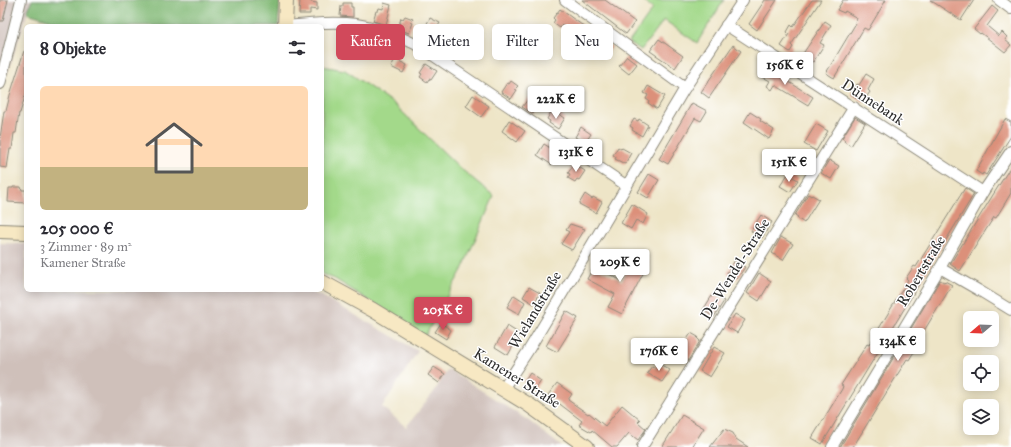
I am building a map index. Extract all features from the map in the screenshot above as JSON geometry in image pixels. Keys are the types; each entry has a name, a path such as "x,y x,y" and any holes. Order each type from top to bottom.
{"main road":[{"path":"285,24 286,0"},
{"path":"0,231 24,232"},
{"name":"Kamener Straße","path":"324,283 373,310 503,389 542,414 587,447"}],"street":[{"path":"0,84 21,0"},
{"path":"565,0 685,88"},
{"name":"Wielandstraße","path":"503,389 528,351 685,88 743,0"},
{"path":"999,0 1011,9"},
{"path":"314,24 355,24 372,27 394,34 419,46 627,186"},
{"name":"Dünnebank","path":"726,25 854,106 983,192"},
{"name":"De-Wendel-Straße","path":"642,447 854,106"},
{"name":"Robertstraße","path":"832,447 940,268 983,192 1011,151"},
{"path":"940,268 1011,310"}],"shaded area":[{"path":"0,0 32,0 7,75 0,74"},
{"path":"0,243 24,244 24,292 311,292 322,296 418,351 382,407 406,427 434,392 448,369 529,421 562,447 0,447"}],"green space":[{"path":"32,0 280,0 278,24 64,24 27,13"},
{"path":"641,0 724,0 697,43 664,20 641,50 629,42 653,9"},
{"path":"324,66 345,70 394,104 460,168 494,196 462,270 425,336 335,279 324,275"}],"building":[{"path":"0,0 8,0 3,21 0,21"},
{"path":"300,0 311,0 311,2 317,3 317,10 310,9 310,14 299,14"},
{"path":"582,0 605,0 635,22 626,34"},
{"path":"765,0 777,0 757,30 749,24"},
{"path":"812,0 821,0 791,45 793,47 790,52 781,46 789,34 787,32 791,25 793,27"},
{"path":"843,0 886,0 868,30 864,28 834,78 826,73 856,23 857,18 845,11 844,13 837,10"},
{"path":"930,0 974,0 961,20"},
{"path":"343,3 351,3 351,7 353,7 353,17 340,16 341,6 343,6"},
{"path":"384,3 391,5 386,24 373,21 376,11 378,11 379,8 383,9"},
{"path":"992,6 998,11 987,26 999,36 1002,32 1007,37 1005,40 1011,45 1005,52 974,29"},
{"path":"560,9 581,24 561,24 560,28 553,23 555,20 553,18"},
{"path":"405,16 413,19 409,33 405,32 405,24 399,24 401,18 403,19"},
{"path":"430,18 440,23 439,24 427,24"},
{"path":"825,21 831,25 820,43 824,45 813,62 802,55"},
{"path":"659,39 683,56 675,68 650,51"},
{"path":"733,45 741,51 709,98 701,92"},
{"path":"24,51 24,100 19,113 16,133 14,133 12,149 10,149 7,168 0,167 0,138 4,111 6,111"},
{"path":"627,56 637,64 629,74 619,66"},
{"path":"394,60 407,65 403,73 391,67"},
{"path":"426,64 437,71 431,80 429,79 427,82 420,77 422,74 420,73"},
{"path":"764,66 813,97 808,105 775,85 772,90 767,86 770,81 759,75"},
{"path":"866,74 874,79 868,90 870,92 863,102 851,94"},
{"path":"511,81 518,86 515,89 517,90 511,99 501,92 507,83 509,84"},
{"path":"648,86 665,96 657,109 648,103 649,101 646,99 648,95 644,93"},
{"path":"473,95 489,106 481,117 466,106"},
{"path":"532,96 540,101 537,104 539,105 533,114 522,107"},
{"path":"692,103 707,111 701,121 695,118 668,164 659,159"},
{"path":"551,112 554,114 556,112 565,118 558,129 549,123 550,121 547,119"},
{"path":"750,112 774,130 769,139 744,122"},
{"path":"855,117 865,123 851,146 842,138"},
{"path":"634,119 638,121 639,119 648,125 642,136 632,130 633,128 630,126"},
{"path":"1005,119 1011,122 1011,136 986,175 983,173 982,175 976,171"},
{"path":"509,120 525,131 517,142 502,131"},
{"path":"816,124 828,131 816,151 804,144"},
{"path":"581,127 591,134 585,143 575,137"},
{"path":"544,144 560,154 552,165 537,155"},
{"path":"618,147 631,153 625,164 615,159 616,157 613,155"},
{"path":"829,160 839,166 831,179 821,173"},
{"path":"574,164 585,171 579,180 577,179 575,182 568,178 570,174 568,173"},
{"path":"1011,166 1011,193 960,271 950,264"},
{"path":"649,174 659,180 648,198 638,192"},
{"path":"788,174 798,180 790,192 780,186"},
{"path":"21,187 22,190 24,190 24,203 8,202 9,188"},
{"path":"965,188 974,194 822,444 812,438 842,389 843,386 841,385 867,344 869,345 907,282 908,280 906,278 914,266 916,267"},
{"path":"585,194 592,199 593,197 602,202 596,213 579,204"},
{"path":"808,194 819,199 804,223 795,215"},
{"path":"632,204 648,214 643,224 636,220 631,229 621,223"},
{"path":"761,215 772,222 762,238 751,231"},
{"path":"570,224 585,229 572,250 561,244 569,232 566,230"},
{"path":"781,237 793,244 783,260 772,253"},
{"path":"635,255 649,262 622,314 608,307 615,294 587,279 594,266 622,281"},
{"path":"735,260 745,267 737,279 727,273"},
{"path":"759,273 771,281 759,301 747,293"},
{"path":"940,280 952,285 919,339 921,340 909,360 907,359 853,447 840,447"},
{"path":"529,287 540,293 534,304 523,297"},
{"path":"713,294 724,301 714,317 703,310"},
{"path":"514,295 525,302 519,314 507,307"},
{"path":"566,311 578,318 557,352 546,346"},
{"path":"735,314 745,320 737,333 727,327"},
{"path":"441,323 451,330 446,339 435,332"},
{"path":"507,326 520,334 508,355 495,347"},
{"path":"691,333 698,337 697,338 700,341 688,361 684,359 683,361 676,357"},
{"path":"714,347 725,353 710,377 700,371"},
{"path":"658,363 670,370 662,382 647,373 652,366 655,368"},
{"path":"434,367 445,374 439,383 428,375"},
{"path":"530,373 541,381 535,390 524,382"},
{"path":"557,383 572,394 568,400 588,414 589,413 605,426 622,405 640,420 638,422 646,429 638,440 629,433 617,447 612,447 592,430 591,432 579,425 582,421 548,395"},
{"path":"682,415 704,428 692,447 662,447"},
{"path":"724,429 733,433 736,439 748,447 710,447"}]}
